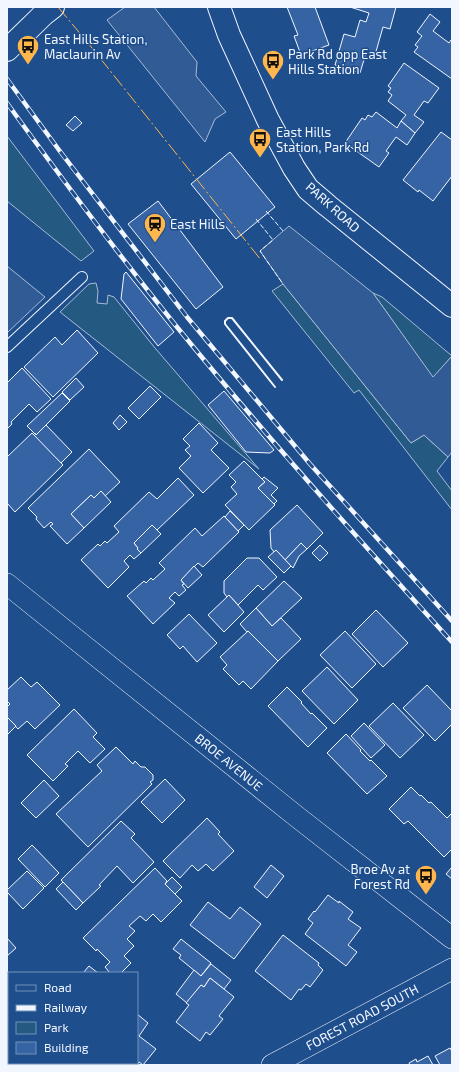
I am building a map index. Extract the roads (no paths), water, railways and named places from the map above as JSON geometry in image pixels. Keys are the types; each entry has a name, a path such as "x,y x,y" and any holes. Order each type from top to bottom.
{"main road":[{"name":"PARK ROAD","path":"209,7 228,35"},
{"name":"PARK ROAD","path":"219,7 228,35 268,120 294,168 308,189 452,306"},
{"path":"7,50 48,9"}],"street":[{"name":"BROE AVENUE","path":"7,584 452,938"},
{"name":"FOREST ROAD SOUTH","path":"272,1065 452,969"}],"lane":[{"path":"7,347 82,277"}],"railway":[{"path":"7,79 59,150 187,317 310,464 452,621"},
{"path":"7,103 69,188 155,300 210,367 312,486 452,642"}],"place":[{"name":"East Hills Station, Maclaurin Av","path":"28,66"},
{"name":"Park Rd opp East Hills Station","path":"273,80"},
{"name":"East Hills Station, Park Rd","path":"260,158"},
{"name":"East Hills","path":"155,244"},
{"name":"Broe Av at Forest Rd","path":"426,896"}]}
